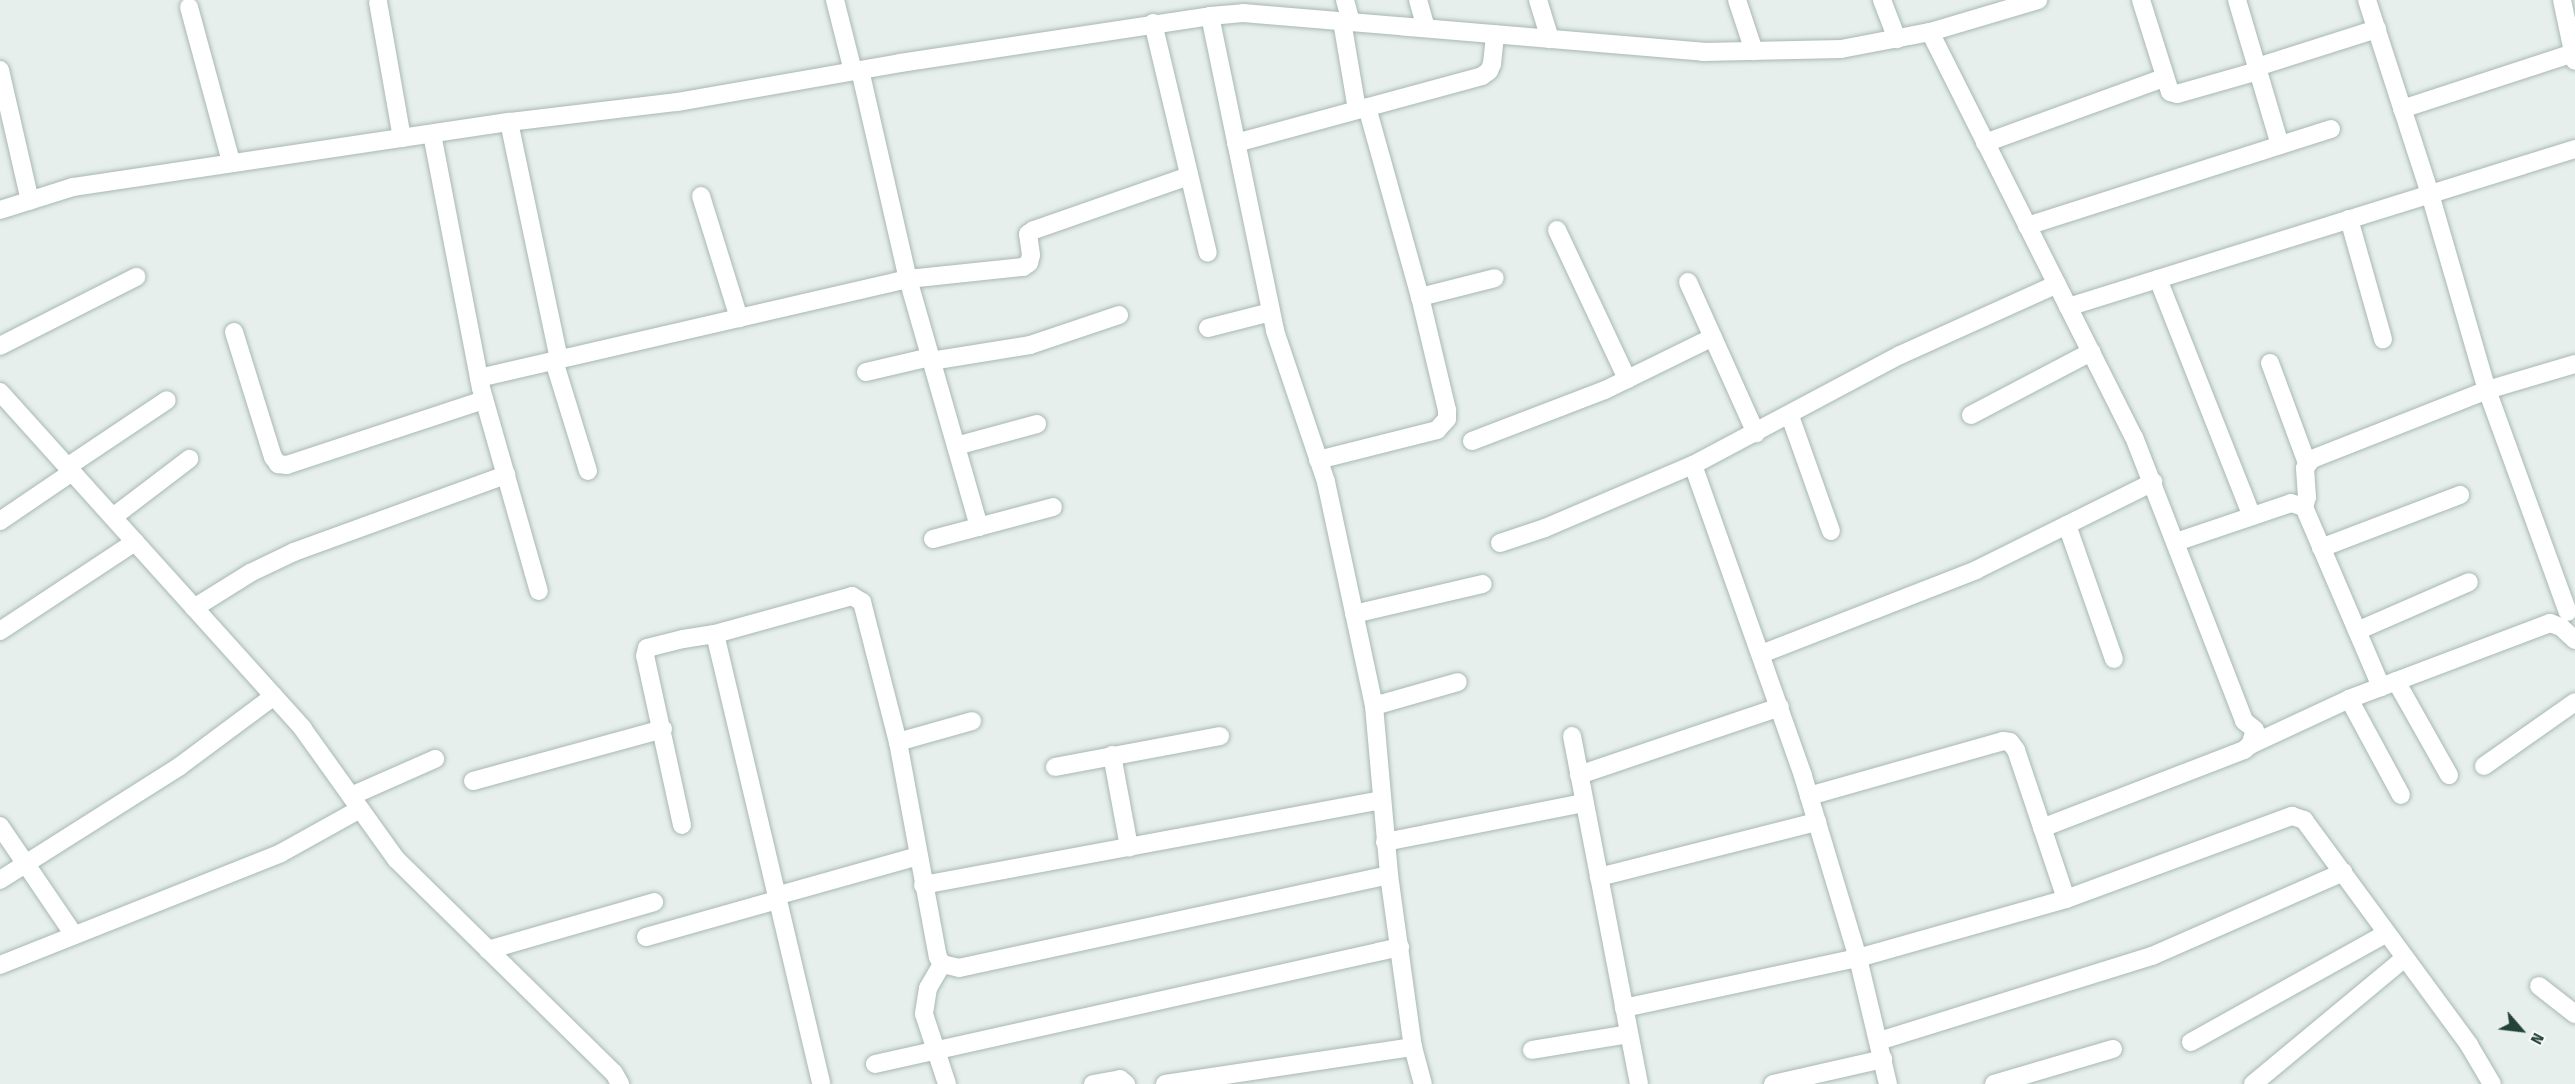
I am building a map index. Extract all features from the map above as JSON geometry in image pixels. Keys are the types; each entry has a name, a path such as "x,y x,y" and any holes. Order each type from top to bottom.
{"street":[{"path":"835,0 857,71 908,279 980,527"},
{"path":"1318,460 1437,430 1443,425 1447,410 1420,297 1362,108 1346,21 1345,0"},
{"path":"1418,0 1426,28"},
{"path":"1538,0 1550,39"},
{"path":"1737,0 1754,51"},
{"path":"1882,0 1897,39"},
{"path":"0,210 73,187 509,122 677,102 1153,23 1205,11 1703,52 1840,50 1930,32 2038,0"},
{"path":"2141,0 2164,78 2170,92 2177,94 2377,29"},
{"path":"2237,0 2280,146"},
{"path":"2042,828 2244,750 2250,745 2349,699 2550,623 2572,610 2487,390 2430,194 2367,0"},
{"path":"2403,110 2574,57 2562,0"},
{"path":"378,2 402,138"},
{"path":"189,7 231,162"},
{"path":"1205,11 1236,142 1275,331 1318,460 1374,706 1389,875 1413,1047 1423,1084"},
{"path":"1153,23 1208,252"},
{"path":"1930,32 2134,438 2244,721 2255,730 2250,745"},
{"path":"1236,142 1482,76 1489,71 1492,64 1495,34"},
{"path":"0,70 30,201"},
{"path":"1985,143 2164,78"},
{"path":"509,122 557,360 588,471"},
{"path":"2027,226 2331,129"},
{"path":"432,134 484,400 539,591"},
{"path":"2068,307 2575,149"},
{"path":"479,378 908,279 1023,267 1029,263 1031,255 1028,234 1034,230 1189,176"},
{"path":"700,196 739,318"},
{"path":"2349,219 2383,339"},
{"path":"1557,230 1627,379"},
{"path":"0,346 136,277"},
{"path":"1420,297 1495,278"},
{"path":"2158,279 2252,516"},
{"path":"1688,282 1755,433"},
{"path":"1500,543 1557,523 1693,465 1790,416 1900,355 2057,284"},
{"path":"1208,328 1271,312"},
{"path":"866,372 931,359 1030,345 1119,315"},
{"path":"234,332 273,458 278,464 287,465 484,400"},
{"path":"1472,441 1627,379 1713,337"},
{"path":"1971,415 2091,352"},
{"path":"2270,363 2307,463 2307,497 2304,507 2321,548 2357,631 2449,776"},
{"path":"2307,463 2487,390 2575,364"},
{"path":"0,392 303,729 396,859 614,1073 620,1084"},
{"path":"0,521 167,400"},
{"path":"1790,416 1831,531"},
{"path":"956,446 1037,424"},
{"path":"113,517 189,459"},
{"path":"1693,465 1780,707 1809,796 1858,958 1888,1084"},
{"path":"194,608 249,573 294,552 506,475"},
{"path":"1761,654 1957,579 2152,482"},
{"path":"2321,548 2460,495"},
{"path":"2176,542 2290,503 2304,507"},
{"path":"933,539 1053,507"},
{"path":"2067,525 2114,659"},
{"path":"0,631 135,542"},
{"path":"2357,631 2469,582"},
{"path":"1354,614 1483,584"},
{"path":"682,825 645,651 683,639 715,634 852,596 858,597 862,602 898,742 923,885 938,957 942,964 959,968 1389,875"},
{"path":"2550,623 2561,627 2575,640"},
{"path":"715,634 821,1084"},
{"path":"1374,706 1458,682"},
{"path":"0,880 180,766 274,696"},
{"path":"2349,699 2401,795"},
{"path":"2484,766 2575,702"},
{"path":"1579,775 1780,707"},
{"path":"898,742 972,721"},
{"path":"473,781 663,729"},
{"path":"1054,767 1220,736"},
{"path":"1572,736 1639,1084"},
{"path":"1809,796 2003,741 2010,742 2016,750 2066,899"},
{"path":"1112,755 1129,847"},
{"path":"0,965 280,853 356,802 435,759"},
{"path":"923,885 1381,800"},
{"path":"1385,842 1584,803"},
{"path":"1624,1008 1858,958 2066,899 2292,816 2304,820 2343,872 2480,1061 2492,1084"},
{"path":"1599,877 1817,822"},
{"path":"0,826 74,935"},
{"path":"646,937 918,856"},
{"path":"1773,1084 1881,1050 2152,956 2343,872"},
{"path":"488,950 654,902"},
{"path":"2191,1042 2387,933"},
{"path":"875,1064 1400,947"},
{"path":"2253,1084 2405,958"},
{"path":"942,964 928,988 924,1000 924,1014 947,1084"},
{"path":"2539,986 2575,1014"},
{"path":"1532,1050 1629,1034"},
{"path":"1165,1084 1413,1047"},
{"path":"1994,1084 2114,1048"},
{"path":"1093,1084 1120,1079 1126,1084"}]}
